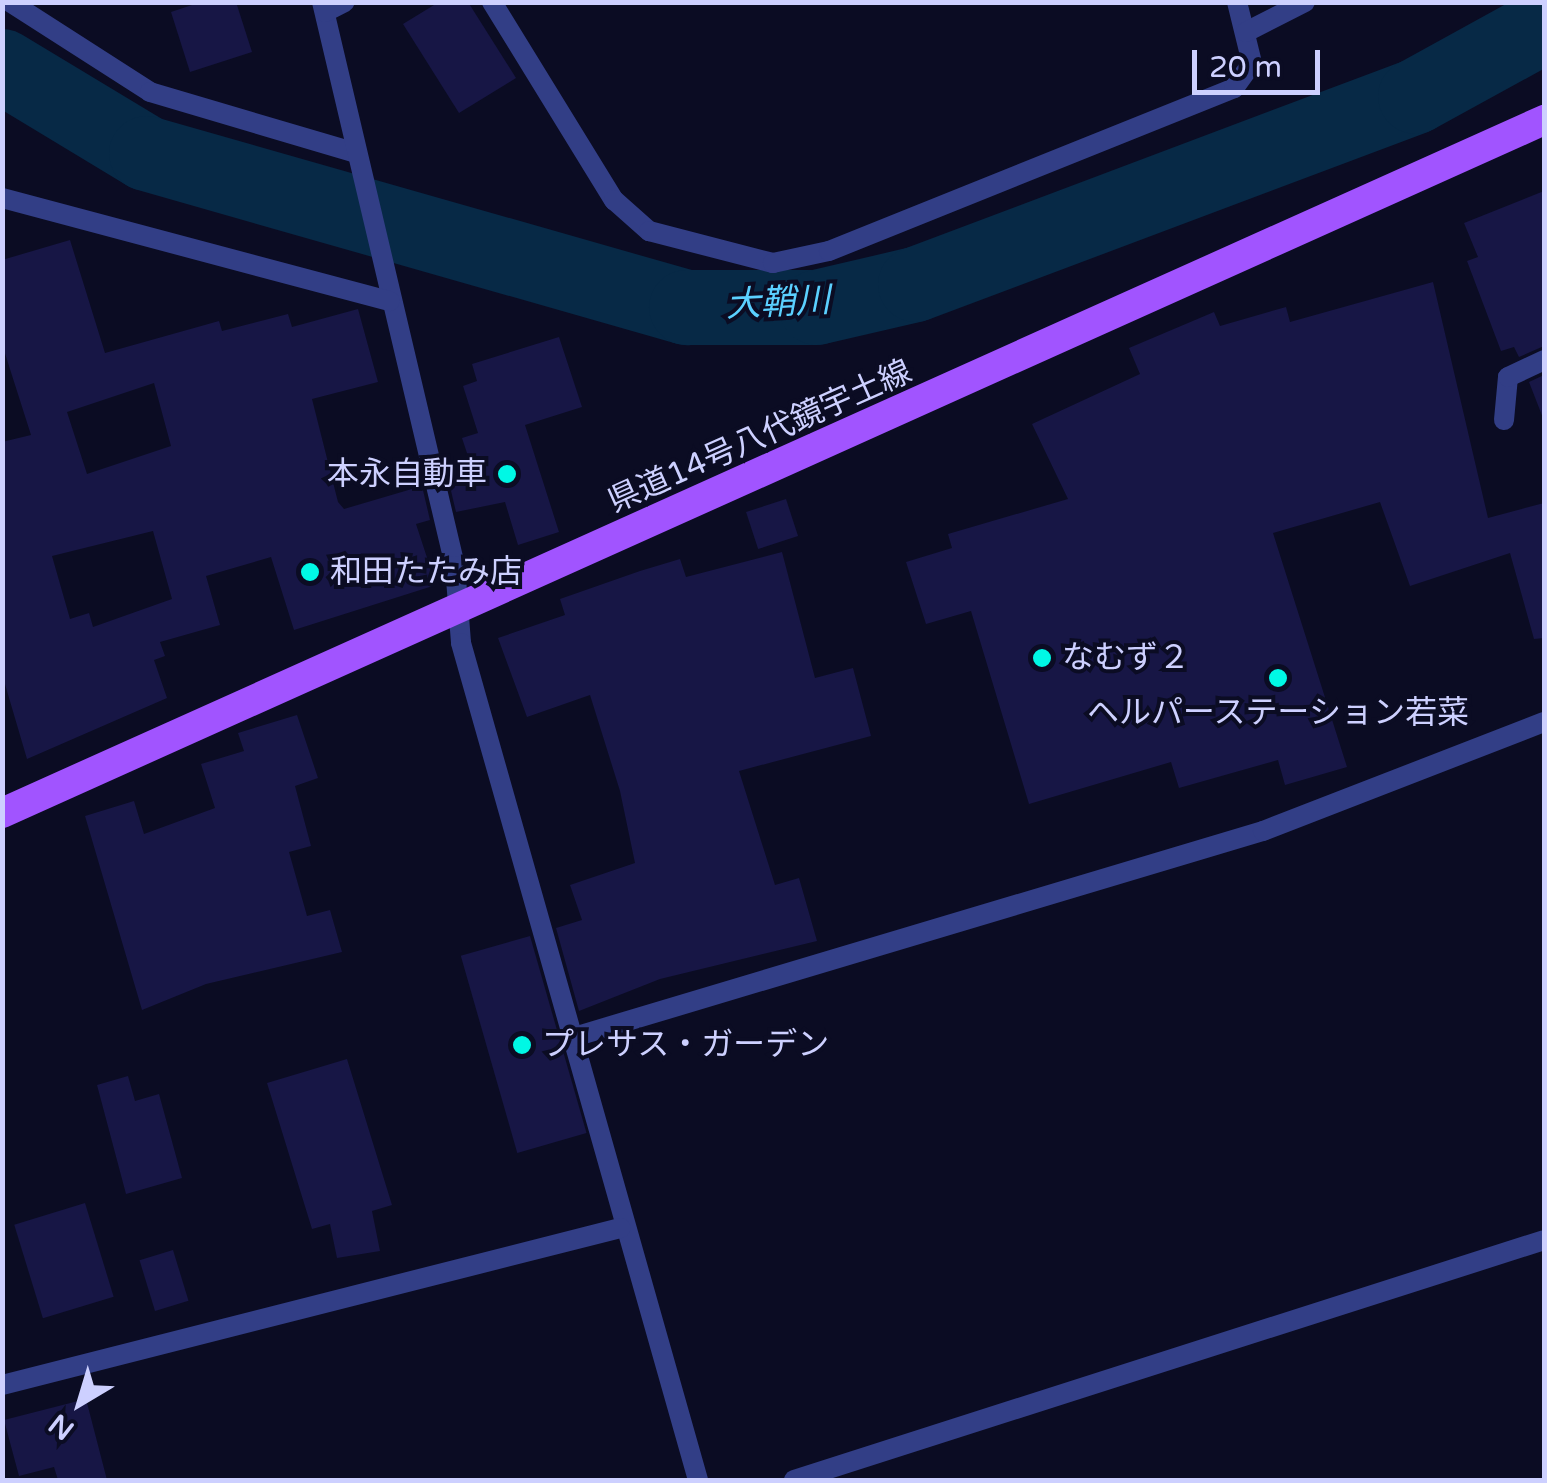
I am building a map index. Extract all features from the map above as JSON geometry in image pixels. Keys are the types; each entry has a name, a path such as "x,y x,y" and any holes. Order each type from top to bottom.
{"main road":[{"name":"県道14号八代鏡宇土線","path":"2,813 1544,120"}],"street":[{"path":"10,2 150,92 353,152"},
{"path":"492,2 614,200 649,231 773,263 828,251 1234,88 1252,62 1236,2"},
{"path":"1246,32 1305,2"},
{"path":"331,6 356,174 390,300 460,609 461,643 574,1037 620,1228 698,1480"},
{"path":"2,198 390,300"},
{"path":"1504,420 1508,376 1544,360"},
{"path":"574,1037 1264,830 1544,722"},
{"path":"2,1385 620,1228"},
{"path":"794,1480 1544,1240"}],"building":[{"path":"201,2 236,2 252,52 190,72 171,12"},
{"path":"439,2 468,2 516,78 459,113 403,24"},
{"path":"1544,191 1544,346 1519,357 1514,347 1501,351 1467,261 1478,257 1464,223"},
{"path":"70,240 105,353 219,321 222,331 288,314 292,327 358,309 378,382 312,399 338,502 344,509 422,486 430,520 416,524 436,585 294,630 271,557 206,576 220,625 160,642 165,656 154,660 167,698 27,759 2,674 2,442 31,435 2,344 2,260","holes":["154,383 171,446 87,474 67,412","153,531 172,599 93,627 89,613 70,619 52,556"]},
{"path":"1433,282 1488,518 1544,503 1544,638 1534,639 1510,553 1410,586 1380,502 1273,533 1347,767 1285,785 1278,760 1179,788 1171,762 1029,804 971,611 926,624 906,562 952,548 948,534 1068,499 1032,424 1140,374 1129,348 1214,312 1220,326 1286,307 1290,322"},
{"path":"559,337 582,407 525,425 559,532 518,545 505,502 456,512 448,478 473,471 462,438 478,433 463,386 477,381 472,364"},
{"path":"1544,375 1544,417 1543,418 1529,382"},
{"path":"786,499 798,536 758,549 746,512"},
{"path":"782,552 815,678 853,668 871,736 739,771 775,885 799,878 817,941 660,979 579,1011 556,928 582,920 570,885 635,863 620,791 590,695 527,717 498,638 565,615 560,599 640,571 680,559 686,577"},
{"path":"297,715 318,778 295,786 311,846 289,852 307,916 330,910 342,952 206,984 142,1010 85,816 134,801 144,834 215,808 201,764 244,751 238,733"},
{"name":"プレサス・ガーデン","path":"530,936 587,1133 517,1153 461,956"},
{"path":"347,1059 392,1205 372,1211 380,1251 337,1258 330,1224 312,1229 267,1083"},
{"path":"128,1076 135,1101 159,1094 182,1178 126,1194 97,1085"},
{"path":"85,1203 114,1297 43,1318 14,1225"},
{"path":"173,1250 188,1301 155,1311 140,1260"},
{"path":"86,1399 107,1480 58,1480 54,1467 19,1476 4,1420"}],"waterway":[{"name":"大鞘川","path":"2,66 146,153 686,307 816,307 915,284 1415,96 1544,25"}],"place":[{"name":"本永自動車","path":"507,474"},
{"name":"和田たたみ店","path":"310,572"},
{"name":"なむず２","path":"1042,658"},
{"name":"ヘルパーステーション若菜","path":"1278,678"},
{"name":"プレサス・ガーデン","path":"522,1045"}]}
